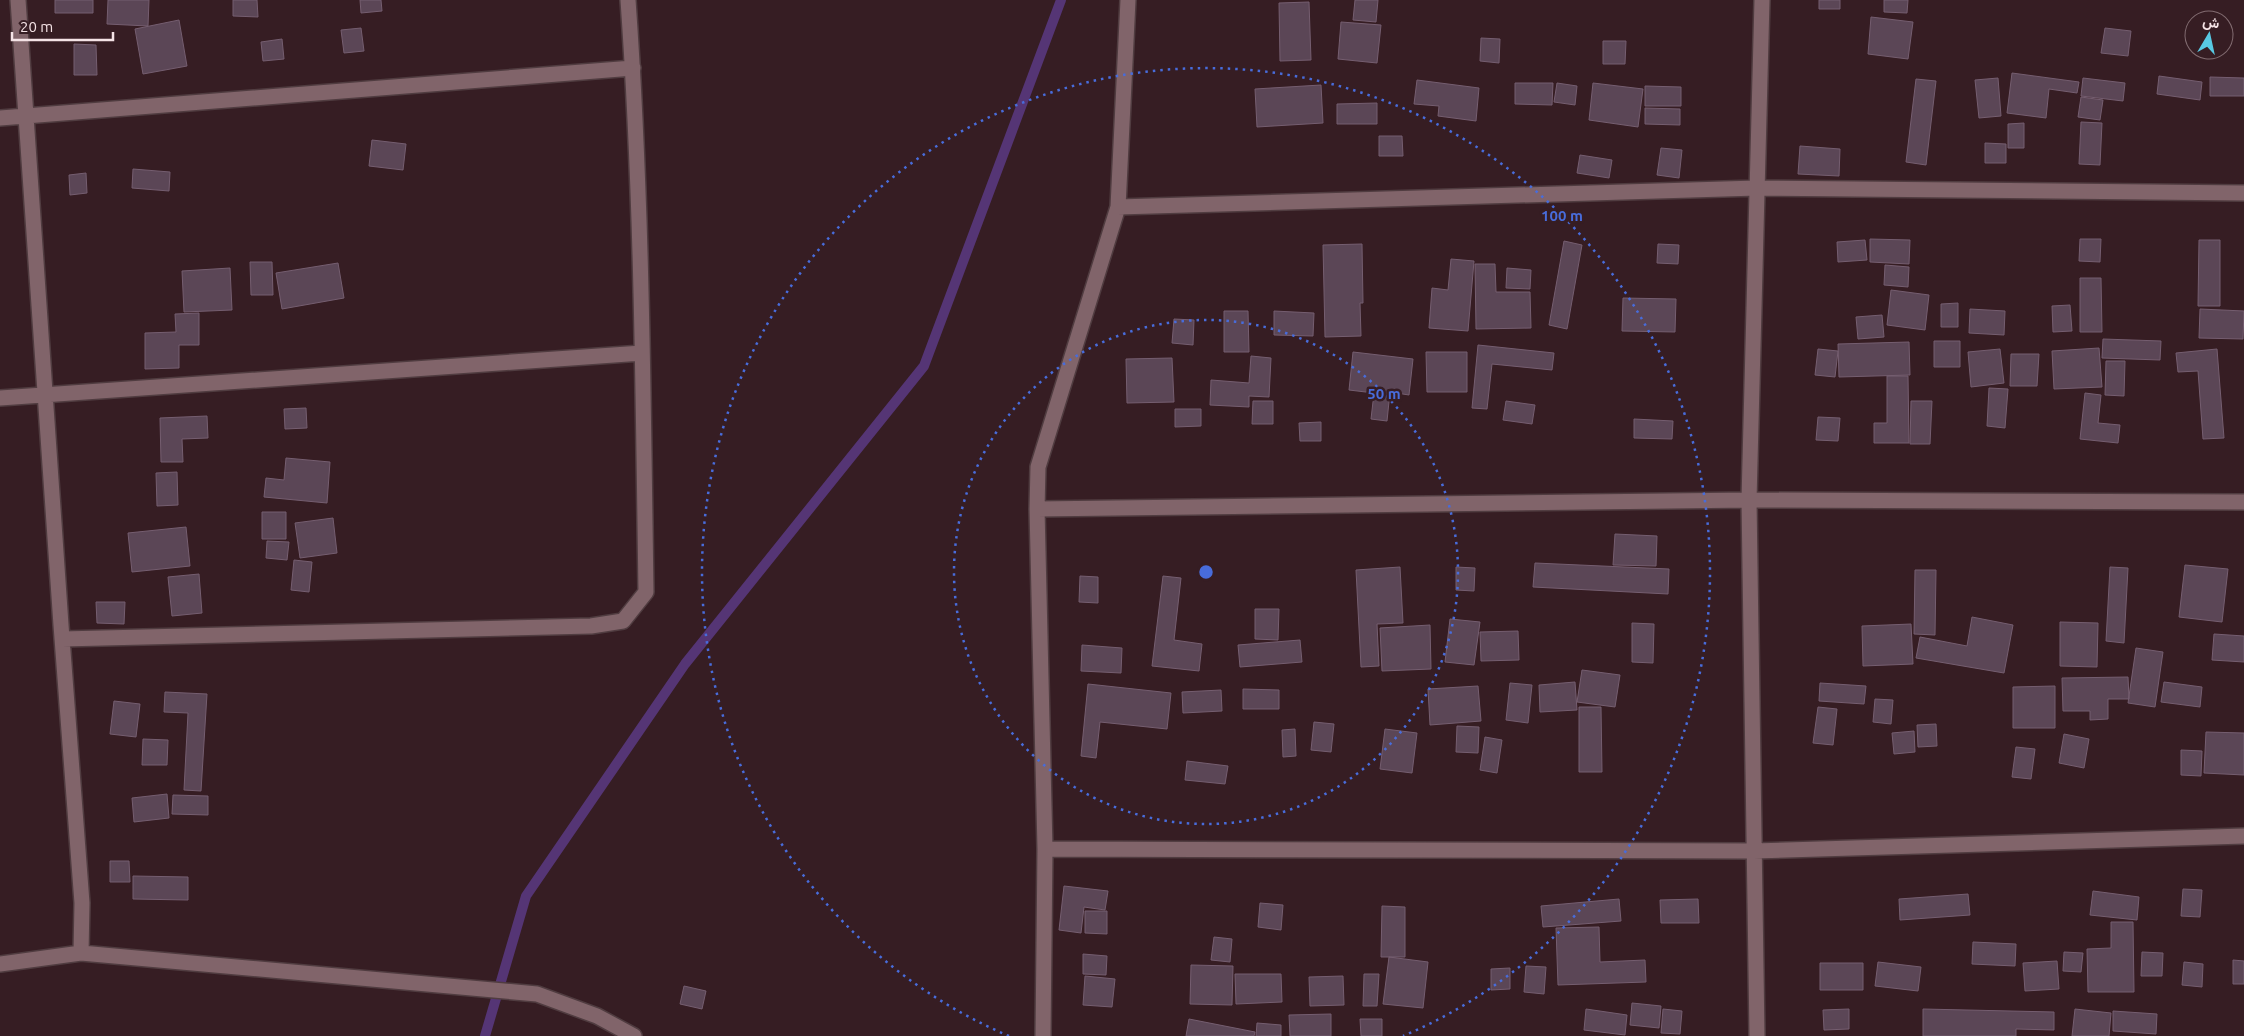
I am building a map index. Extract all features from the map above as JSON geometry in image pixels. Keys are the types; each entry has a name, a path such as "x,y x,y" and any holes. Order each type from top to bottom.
{"street":[{"path":"18,0 82,903 81,953"},
{"path":"62,639 591,626 623,621 646,592 642,352 633,68 628,0"},
{"path":"1043,1036 1045,849 1037,509 1038,467 1118,208 1128,0"},
{"path":"1756,1036 1749,500 1762,0"},
{"path":"0,118 633,68"},
{"path":"1118,208 1757,188 2244,193"},
{"path":"0,398 642,352"},
{"path":"1037,509 1749,500 2244,502"},
{"path":"1045,849 1754,851 2244,836"},
{"path":"0,964 81,953 537,994 596,1016 634,1036"}],"building":[{"path":"55,0 93,0 93,13 55,13"},
{"path":"108,0 149,0 148,26 107,24"},
{"path":"233,0 257,0 258,17 233,16"},
{"path":"360,0 381,0 382,11 361,13"},
{"path":"1355,0 1378,0 1376,22 1353,20"},
{"path":"1819,0 1840,0 1840,9 1819,9"},
{"path":"1884,0 1908,0 1907,13 1884,12"},
{"path":"1309,2 1311,60 1280,61 1279,3"},
{"path":"1871,17 1913,22 1908,59 1868,54"},
{"path":"179,20 187,66 143,74 135,29"},
{"path":"1341,22 1381,25 1377,63 1338,59"},
{"path":"361,28 364,51 344,53 341,30"},
{"path":"2105,28 2131,31 2128,56 2101,53"},
{"path":"1481,38 1500,39 1499,63 1480,61"},
{"path":"282,39 284,59 263,61 261,42"},
{"path":"1603,41 1626,41 1625,64 1603,64"},
{"path":"74,44 96,45 97,75 74,75"},
{"path":"2012,73 2079,82 2077,93 2049,89 2046,118 2007,113"},
{"path":"2159,76 2202,82 2200,100 2157,94"},
{"path":"2210,77 2244,78 2244,96 2210,96"},
{"path":"1998,78 2001,116 1979,118 1975,80"},
{"path":"2083,78 2125,83 2123,101 2081,96"},
{"path":"1916,79 1936,81 1926,165 1906,162"},
{"path":"1417,80 1479,88 1476,121 1438,116 1439,106 1414,104"},
{"path":"1515,83 1553,83 1552,105 1515,104"},
{"path":"1557,83 1577,86 1575,105 1554,102"},
{"path":"1593,83 1643,89 1638,127 1589,120"},
{"path":"1321,85 1323,123 1257,127 1255,89"},
{"path":"1645,86 1681,87 1681,106 1645,106"},
{"path":"2081,97 2103,100 2100,120 2078,117"},
{"path":"1377,103 1377,124 1337,124 1337,104"},
{"path":"1645,108 1680,109 1680,125 1645,124"},
{"path":"2081,122 2102,123 2100,165 2079,164"},
{"path":"2024,123 2024,148 2008,148 2008,124"},
{"path":"1379,136 1402,136 1403,156 1379,156"},
{"path":"372,140 406,144 403,170 369,166"},
{"path":"1985,143 2006,144 2006,163 1985,163"},
{"path":"1800,146 1840,149 1839,176 1798,174"},
{"path":"1661,148 1682,150 1679,178 1657,175"},
{"path":"1580,155 1612,160 1609,178 1577,173"},
{"path":"133,169 170,172 169,191 132,188"},
{"path":"86,173 87,193 70,195 69,175"},
{"path":"1870,239 1910,240 1909,264 1870,262"},
{"path":"2080,239 2101,239 2100,262 2079,261"},
{"path":"1865,240 1867,260 1838,262 1837,242"},
{"path":"2199,240 2220,240 2220,306 2198,306"},
{"path":"1564,241 1582,245 1567,329 1549,325"},
{"path":"1362,244 1363,303 1360,303 1361,336 1325,337 1323,245"},
{"path":"1658,244 1679,245 1678,264 1657,263"},
{"path":"1451,259 1474,261 1468,331 1429,328 1432,288 1448,290"},
{"path":"250,262 272,262 273,295 251,295"},
{"path":"338,263 344,298 282,309 276,273"},
{"path":"1475,264 1495,264 1496,292 1530,292 1531,328 1476,329"},
{"path":"1885,265 1909,267 1908,287 1884,285"},
{"path":"230,268 232,310 184,312 182,271"},
{"path":"1507,268 1531,270 1530,289 1506,288"},
{"path":"2080,278 2101,278 2102,332 2080,332"},
{"path":"1891,290 1929,295 1925,330 1887,325"},
{"path":"1623,298 1676,299 1675,332 1622,331"},
{"path":"1958,303 1958,327 1941,327 1941,304"},
{"path":"2070,305 2072,331 2053,332 2052,306"},
{"path":"1970,309 2005,311 2004,335 1969,333"},
{"path":"2200,309 2244,311 2243,339 2199,338"},
{"path":"1224,311 1248,311 1249,352 1224,352"},
{"path":"1274,311 1314,313 1313,336 1274,335"},
{"path":"199,313 199,345 179,345 179,368 145,369 145,333 176,332 175,314"},
{"path":"1882,315 1884,337 1858,339 1856,317"},
{"path":"1174,319 1194,320 1193,345 1172,343"},
{"path":"2103,339 2161,341 2160,360 2102,358"},
{"path":"1934,341 1960,341 1960,367 1934,367"},
{"path":"1909,342 1910,375 1839,377 1838,344"},
{"path":"1478,345 1554,353 1552,370 1492,364 1487,409 1472,408"},
{"path":"2099,348 2102,387 2054,389 2052,351"},
{"path":"1818,349 1838,351 1835,377 1815,375"},
{"path":"2000,349 2004,383 1971,387 1968,352"},
{"path":"2217,349 2224,438 2203,439 2198,371 2178,372 2176,353"},
{"path":"1353,352 1413,359 1409,395 1390,392 1387,421 1371,419 1374,393 1349,390"},
{"path":"1426,352 1467,352 1467,392 1427,392"},
{"path":"2011,354 2039,354 2037,386 2010,386"},
{"path":"1251,356 1271,358 1269,397 1249,396 1249,407 1210,405 1211,380 1249,383"},
{"path":"1172,358 1174,402 1127,403 1126,359"},
{"path":"2106,361 2125,361 2124,396 2105,395"},
{"path":"1887,376 1908,376 1909,443 1874,443 1874,423 1887,423"},
{"path":"1989,388 2008,389 2005,428 1987,426"},
{"path":"2085,393 2101,395 2098,423 2120,425 2118,443 2080,439"},
{"path":"1253,401 1273,401 1273,424 1252,424"},
{"path":"1506,401 1535,405 1532,424 1503,420"},
{"path":"1911,401 1932,401 1930,444 1910,444"},
{"path":"306,408 307,428 285,429 284,409"},
{"path":"1175,409 1201,409 1201,426 1175,427"},
{"path":"207,416 208,438 182,439 183,462 161,462 160,418"},
{"path":"1818,417 1840,418 1838,441 1816,440"},
{"path":"1634,419 1673,421 1672,439 1634,438"},
{"path":"1321,422 1321,441 1300,441 1299,423"},
{"path":"286,458 330,462 327,503 264,497 266,478 284,480"},
{"path":"177,472 178,505 157,506 156,473"},
{"path":"262,512 286,512 286,539 262,539"},
{"path":"333,518 337,553 300,558 295,523"},
{"path":"186,527 190,566 132,572 128,533"},
{"path":"1615,534 1657,536 1656,566 1613,565"},
{"path":"267,541 289,542 287,560 266,558"},
{"path":"294,560 312,562 309,592 291,590"},
{"path":"1535,563 1669,569 1668,594 1533,587"},
{"path":"2185,565 2228,569 2222,622 2179,617"},
{"path":"1400,567 1403,623 1377,624 1379,666 1361,667 1356,570"},
{"path":"1456,567 1475,568 1474,591 1456,590"},
{"path":"2110,567 2128,568 2124,643 2106,641"},
{"path":"1915,570 1936,570 1935,635 1914,634"},
{"path":"199,574 202,613 172,616 168,577"},
{"path":"1080,576 1098,577 1098,603 1079,602"},
{"path":"1163,576 1181,578 1174,640 1202,644 1199,671 1152,666"},
{"path":"96,602 125,602 124,624 97,623"},
{"path":"1255,609 1279,609 1278,640 1255,639"},
{"path":"1972,617 2013,625 2004,673 1916,658 1920,637 1967,646"},
{"path":"1450,619 1480,622 1474,665 1445,662"},
{"path":"2060,622 2098,623 2097,667 2060,666"},
{"path":"1632,623 1654,624 1653,663 1632,662"},
{"path":"1911,624 1913,664 1863,666 1862,626"},
{"path":"1430,625 1431,669 1382,671 1380,628"},
{"path":"1518,631 1519,660 1481,661 1480,632"},
{"path":"2214,634 2244,636 2244,662 2212,660"},
{"path":"1300,640 1302,662 1240,667 1238,645"},
{"path":"1082,645 1122,648 1121,673 1081,671"},
{"path":"2136,648 2163,652 2155,707 2128,703"},
{"path":"1582,670 1620,675 1615,707 1577,702"},
{"path":"2128,677 2129,699 2108,699 2108,719 2090,720 2090,711 2063,711 2062,678"},
{"path":"1575,682 1577,710 1540,712 1539,685"},
{"path":"2164,682 2202,687 2200,707 2161,702"},
{"path":"1510,683 1532,685 1528,723 1506,720"},
{"path":"1820,683 1866,686 1864,704 1819,701"},
{"path":"1088,684 1171,693 1167,729 1100,722 1096,758 1081,756"},
{"path":"1478,686 1481,721 1430,725 1428,689"},
{"path":"2055,686 2055,728 2013,728 2013,687"},
{"path":"1243,689 1279,690 1279,709 1243,709"},
{"path":"1221,690 1222,711 1183,713 1182,692"},
{"path":"165,692 207,694 201,791 184,790 188,713 164,712"},
{"path":"1875,699 1893,700 1891,724 1873,722"},
{"path":"114,701 140,704 136,737 110,734"},
{"path":"1579,707 1601,707 1602,772 1579,772"},
{"path":"1818,707 1837,709 1833,745 1813,743"},
{"path":"1314,722 1334,724 1331,752 1311,750"},
{"path":"1936,724 1937,746 1918,747 1917,725"},
{"path":"1457,726 1479,727 1478,753 1456,752"},
{"path":"1295,729 1296,756 1283,757 1282,730"},
{"path":"1385,729 1417,733 1412,773 1380,769"},
{"path":"1914,731 1915,752 1894,754 1892,733"},
{"path":"2206,732 2244,733 2244,775 2204,773"},
{"path":"2064,734 2089,739 2084,768 2059,763"},
{"path":"1485,737 1502,740 1497,773 1480,770"},
{"path":"143,739 168,740 167,765 142,765"},
{"path":"2016,747 2035,749 2031,779 2012,777"},
{"path":"2181,750 2202,751 2201,776 2181,775"},
{"path":"1187,761 1228,766 1225,784 1185,780"},
{"path":"167,794 169,818 134,822 132,798"},
{"path":"173,795 208,796 208,815 172,814"},
{"path":"110,861 129,861 130,882 110,882"},
{"path":"133,876 188,877 188,900 133,899"},
{"path":"1064,886 1108,891 1105,910 1084,907 1081,933 1059,930"},
{"path":"2183,889 2202,890 2200,917 2181,916"},
{"path":"2093,891 2139,897 2137,920 2090,915"},
{"path":"1968,894 1970,915 1900,920 1899,899"},
{"path":"1619,899 1621,921 1543,927 1541,906"},
{"path":"1698,899 1699,923 1661,923 1660,900"},
{"path":"1260,903 1283,905 1281,930 1258,927"},
{"path":"1382,906 1405,907 1405,957 1381,957"},
{"path":"1085,911 1107,911 1107,934 1085,933"},
{"path":"2111,922 2133,922 2134,992 2088,992 2087,949 2111,948"},
{"path":"1599,927 1600,962 1645,960 1646,982 1558,985 1556,928"},
{"path":"1214,937 1232,939 1230,962 1211,960"},
{"path":"1973,942 2016,944 2015,966 1972,964"},
{"path":"2064,952 2083,953 2081,972 2063,971"},
{"path":"2142,952 2163,953 2162,976 2141,976"},
{"path":"1083,954 1107,956 1106,975 1083,974"},
{"path":"1389,957 1428,962 1423,1008 1383,1004"},
{"path":"2233,960 2244,961 2244,984 2233,984"},
{"path":"2057,961 2059,989 2025,991 2023,963"},
{"path":"1878,962 1921,967 1918,991 1875,986"},
{"path":"2184,962 2203,964 2202,987 2182,985"},
{"path":"1820,963 1863,963 1863,990 1820,990"},
{"path":"1191,965 1233,966 1232,1005 1190,1004"},
{"path":"1526,966 1546,967 1544,994 1524,992"},
{"path":"1510,968 1510,989 1491,990 1491,969"},
{"path":"1235,974 1281,974 1282,1002 1236,1004"},
{"path":"1364,974 1379,974 1377,1006 1363,1006"},
{"path":"1085,976 1115,979 1112,1007 1083,1005"},
{"path":"1343,976 1344,1005 1310,1006 1309,977"},
{"path":"684,986 706,991 702,1009 680,1004"},
{"path":"1632,1003 1661,1006 1659,1028 1630,1025"},
{"path":"1586,1009 1627,1015 1625,1035 1584,1030"},
{"path":"1663,1009 1682,1011 1680,1034 1661,1033"},
{"path":"1849,1009 1849,1029 1824,1030 1823,1010"},
{"path":"1923,1009 2054,1012 2054,1030 2016,1029 2016,1036 1923,1036"},
{"path":"2075,1009 2111,1013 2109,1036 2072,1036"},
{"path":"2113,1011 2157,1014 2156,1034 2113,1031"},
{"path":"1331,1014 1331,1036 1290,1036 1289,1015"},
{"path":"1189,1019 1255,1032 1254,1036 1186,1036"},
{"path":"1360,1019 1382,1019 1382,1036 1361,1036"},
{"path":"1257,1023 1281,1025 1281,1036 1256,1036"}],"waterway":[{"path":"485,1036 526,896 685,664 924,366 1061,0"}]}
